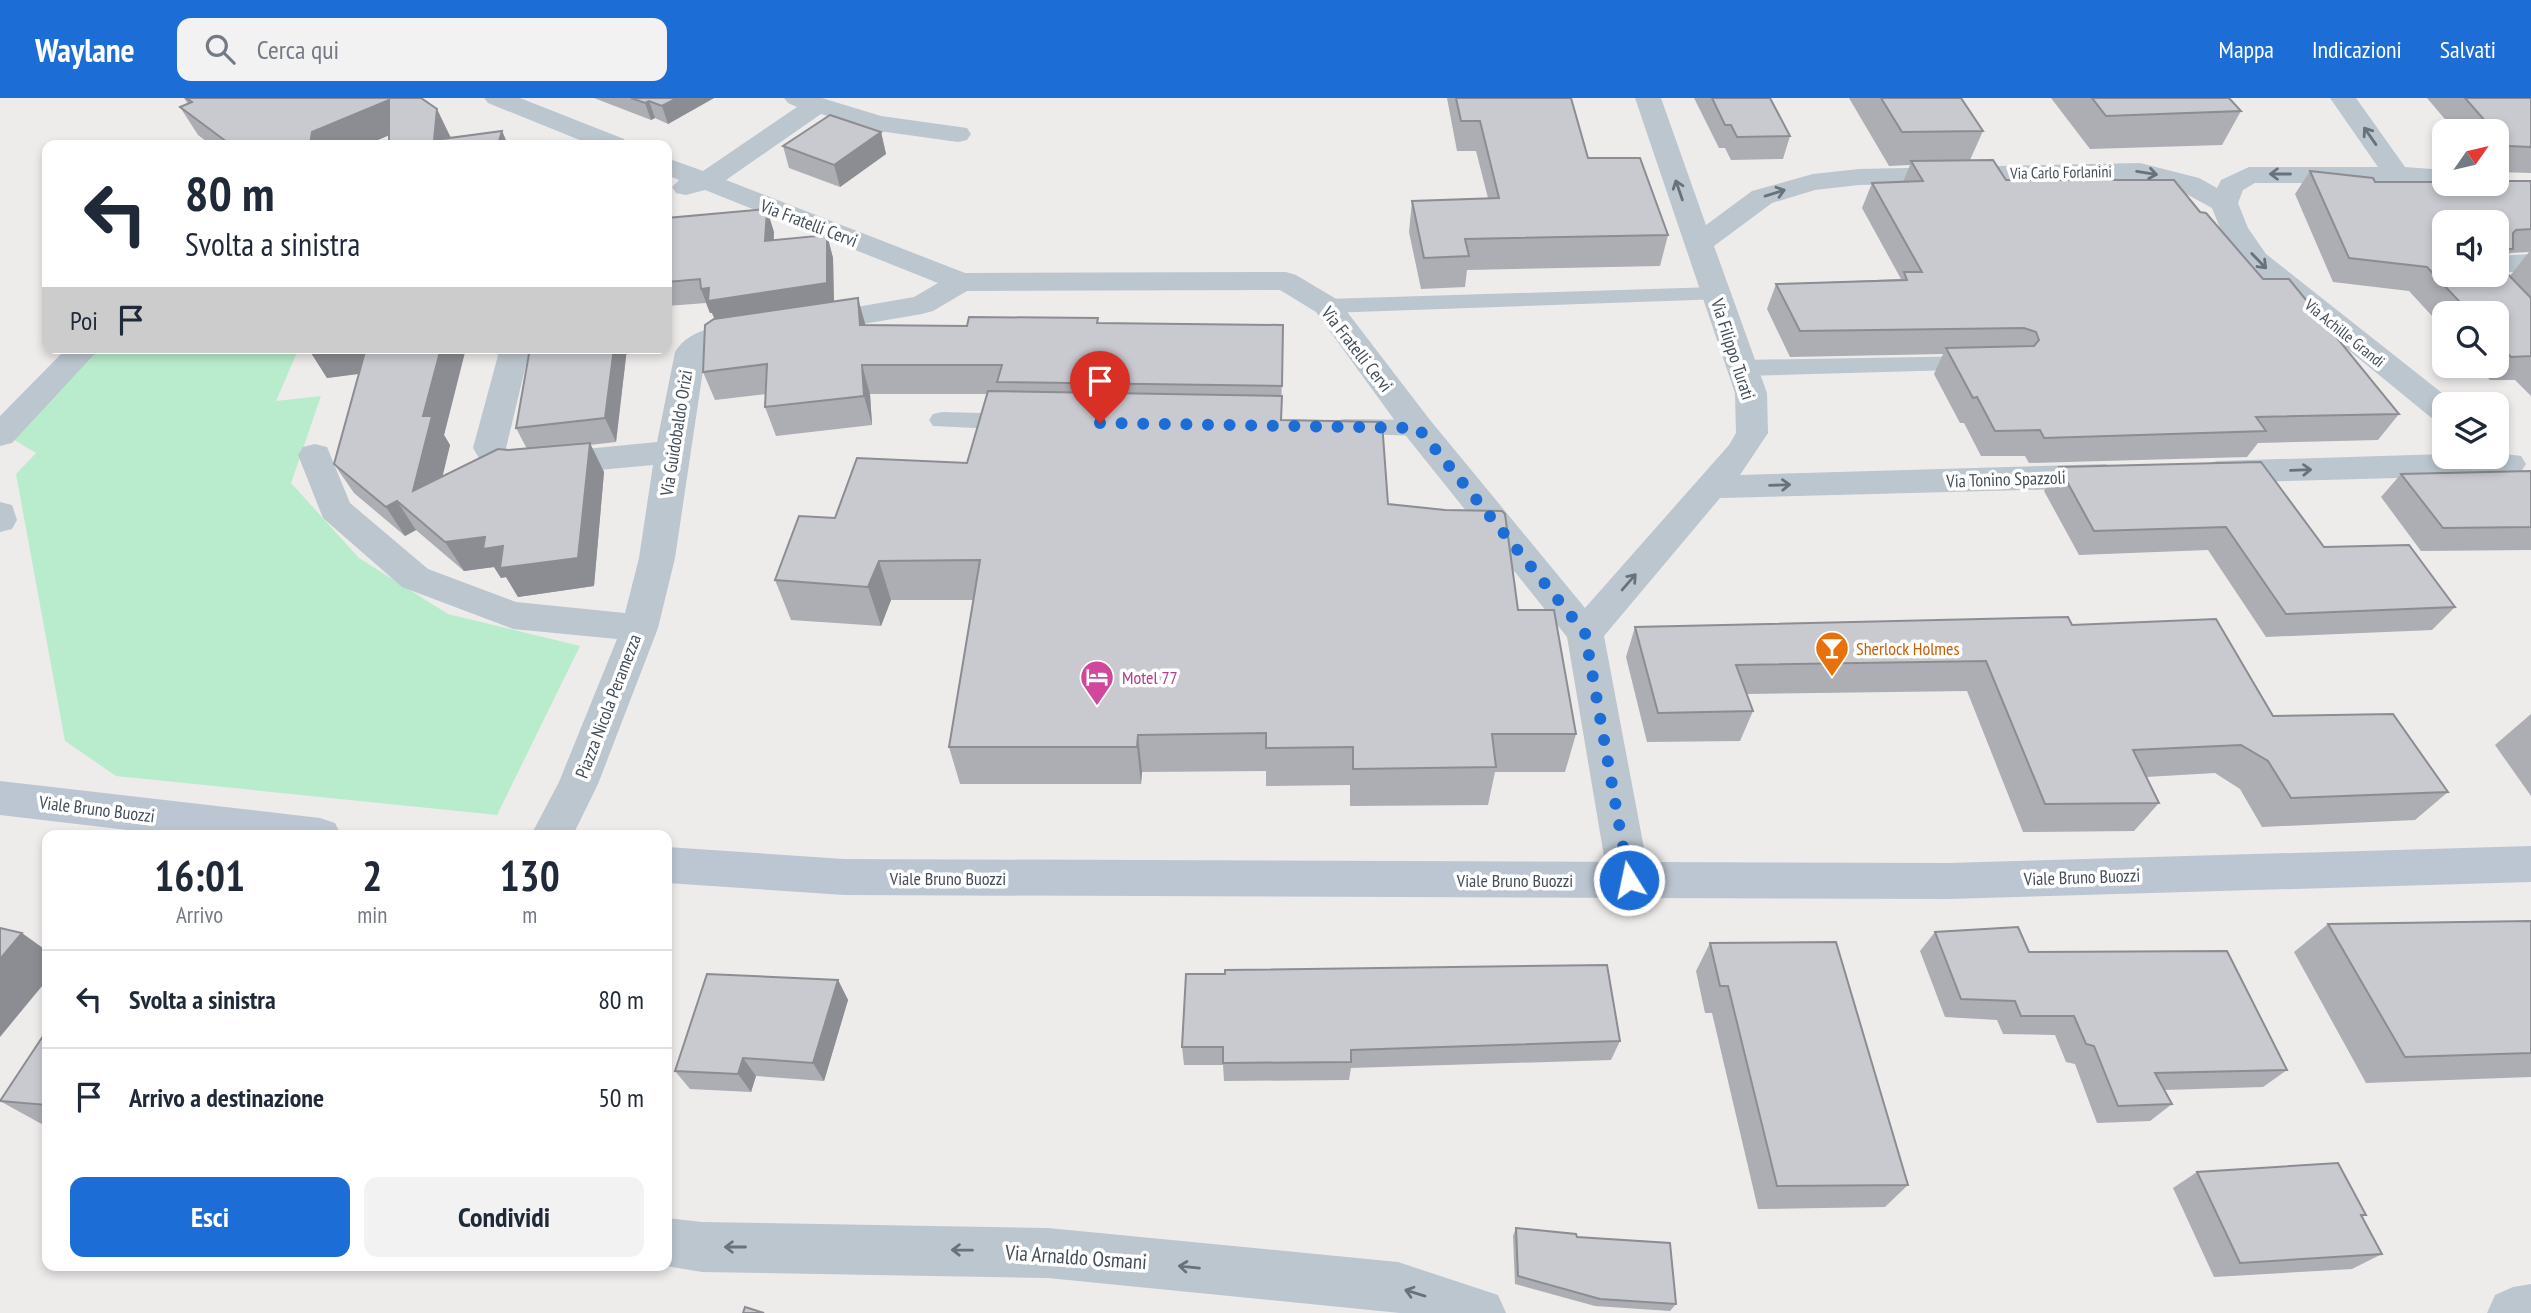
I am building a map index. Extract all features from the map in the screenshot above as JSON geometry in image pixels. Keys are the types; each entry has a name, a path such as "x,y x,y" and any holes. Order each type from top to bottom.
{"main road":[{"name":"Viale Bruno Buozzi","path":"0,797 278,830"},
{"name":"Viale Bruno Buozzi","path":"672,865 844,877 1949,881 2531,864"}],"street":[{"path":"497,98 602,140"},
{"name":"Via Filippo Turati","path":"1585,633 1712,487 1752,433 1751,393 1648,98"},
{"path":"2343,98 2397,175"},
{"path":"672,191 705,181 807,102 879,123 958,134"},
{"name":"Via Fratelli Cervi","path":"672,168 961,282 1286,281 1327,306 1418,428 1585,633 1629,880"},
{"name":"Via Carlo Forlanini","path":"1698,244 1762,197 1813,182 1859,177 2140,170 2189,184 2224,204"},
{"path":"2224,204 2231,186 2249,175 2432,177"},
{"name":"Via Achille Grandi","path":"2224,204 2234,228 2256,260 2432,402"},
{"path":"2509,264 2531,263"},
{"name":"Via Guidobaldo Orizi","path":"640,628 657,558 690,352 716,336 840,320 922,305 961,282"},
{"path":"0,435 79,354"},
{"path":"512,354 489,447 498,462 524,467 672,452"},
{"name":"Piazza Nicola Peramezza","path":"315,455 335,509 415,578 513,615 640,628 578,784 555,830"},
{"path":"2193,473 2432,462"},
{"path":"2509,465 2531,489"},
{"name":"Via Tonino Spazzoli","path":"1712,487 2138,475"},
{"path":"0,514 0,520"},
{"name":"Via Arnaldo Osmani","path":"672,1244 702,1247 1048,1252 1398,1287 1480,1313"},
{"path":"2513,1313 2531,1310"}],"lane":[{"path":"1327,306 1715,294"},
{"path":"1742,368 1998,364"},
{"path":"942,421 1037,422"},
{"path":"1322,426 1418,428"}],"green space":[{"path":"92,354 296,354 276,401 321,396 291,483 359,558 448,614 580,646 497,815 116,776 65,741 16,474 36,453 6,435"}],"building":[{"path":"186,98 421,98 437,109 434,140 389,140 389,100 312,132 311,140 224,140 180,107 192,102"},
{"path":"631,98 677,98 662,106"},
{"path":"1456,98 1571,98 1588,158 1640,158 1668,235 1465,239 1469,256 1424,258 1412,201 1499,198 1480,121 1461,121"},
{"path":"1712,98 1770,98 1790,136 1737,137 1731,125 1725,125"},
{"path":"1881,98 1961,98 1983,131 1902,132"},
{"path":"2092,98 2229,98 2241,111 2106,116"},
{"path":"2465,98 2531,98 2531,147 2510,146 2510,119 2483,119"},
{"path":"830,115 881,132 834,165 783,146"},
{"path":"502,131 499,140 434,140"},
{"path":"1993,160 2006,180 2174,180 2263,279 2289,279 2399,414 2256,417 2266,431 2044,438 2040,430 1995,431 1977,397 1973,398 1946,348 2034,346 2039,340 2036,332 2024,328 1800,331 1776,284 1907,280 1904,272 1922,272 1872,183 1923,181 1911,161"},
{"path":"2310,171 2373,178 2375,182 2432,182 2432,196 2510,196 2510,181 2531,181 2531,229 2516,230 2513,233 2513,249 2509,249 2509,210 2432,210 2432,272 2427,267 2349,258"},
{"path":"767,209 765,241 827,235 827,283 708,301 709,288 701,289 700,279 672,282 672,218"},
{"path":"2509,275 2531,298 2531,356 2509,355 2509,301 2459,301 2446,287 2509,287"},
{"path":"858,298 860,325 967,326 969,317 1098,318 1097,323 1283,325 1282,386 997,382 1002,365 862,365 864,396 765,407 767,364 703,372 705,325 714,319"},
{"path":"364,354 439,354 423,416 432,416 413,491 498,449 590,443 578,558 500,568 503,546 483,549 485,537 445,542 397,501 386,507 334,464"},
{"path":"529,354 613,354 605,418 516,428"},
{"path":"988,391 1282,396 1281,420 1382,422 1388,504 1445,510 1502,511 1505,514 1518,610 1554,610 1576,734 1492,734 1496,767 1353,769 1353,747 1266,748 1266,733 1138,735 1137,747 949,747 980,560 879,561 868,587 775,580 799,516 835,518 857,458 967,463"},
{"path":"2261,462 2324,547 2409,545 2455,607 2286,614 2226,527 2094,531 2059,467"},
{"path":"2531,471 2531,527 2443,528 2401,474"},
{"path":"2068,617 2072,625 2216,619 2273,716 2393,714 2448,792 2291,798 2268,761 2241,745 2133,750 2159,803 2045,804 1986,661 1736,665 1753,711 1658,713 1635,627"},
{"path":"2531,921 2531,1053 2405,1057 2328,924"},
{"path":"2018,927 2029,952 2227,951 2287,1070 2155,1073 2172,1104 2118,1106 2094,1046 2086,1044 2074,1016 2021,1016 2015,1001 1961,999 1935,932"},
{"path":"0,928 22,933 0,959"},
{"path":"1836,942 1908,1185 1777,1186 1728,986 1720,986 1710,943"},
{"path":"1607,965 1620,1041 1351,1050 1351,1062 1223,1063 1223,1047 1182,1047 1186,974 1225,974 1225,970"},
{"path":"707,974 838,980 813,1063 743,1058 738,1074 675,1071"},
{"path":"42,1038 42,1105 0,1101"},
{"path":"2338,1163 2366,1215 2361,1215 2382,1254 2240,1263 2197,1172"},
{"path":"1516,1228 1576,1234 1577,1237 1670,1243 1676,1304 1600,1299 1518,1276"},
{"path":"745,1307 764,1313 743,1313"}],"place":[{"name":"Sherlock Holmes","path":"1832,678"},
{"name":"Motel 77","path":"1097,707"}],"route":[{"path":"1100,423 1418,428 1585,633 1629,880"}]}
